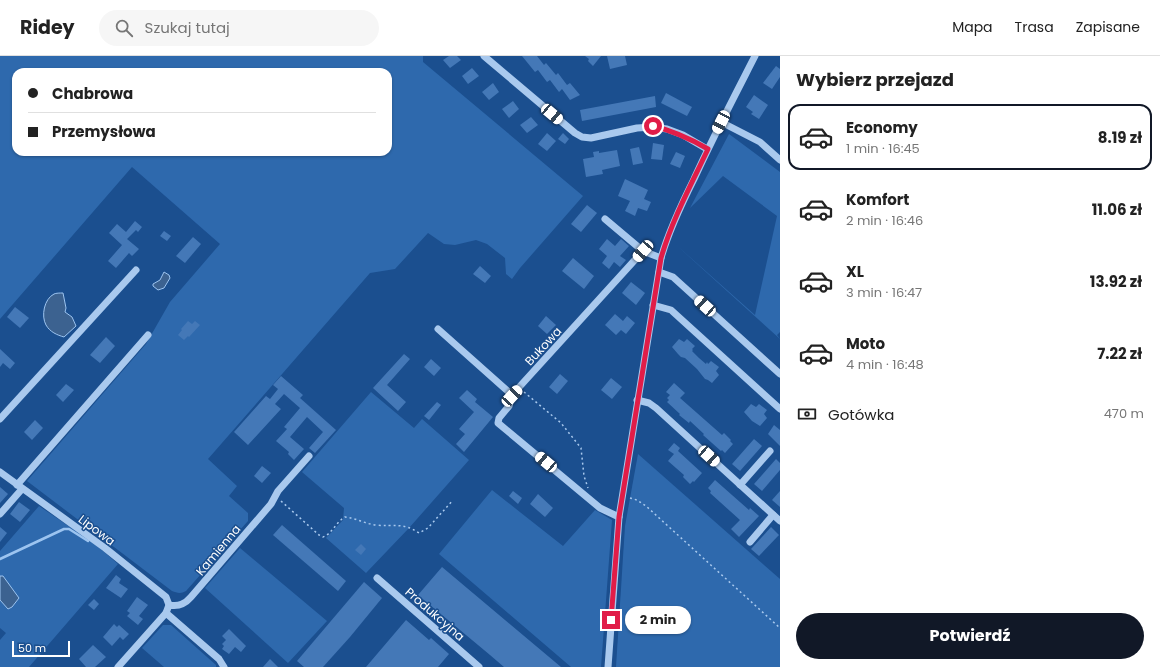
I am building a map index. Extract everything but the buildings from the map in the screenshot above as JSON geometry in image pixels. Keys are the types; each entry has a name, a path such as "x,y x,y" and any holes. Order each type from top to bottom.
{"street":[{"path":"484,56 575,133 582,137 591,138 653,126 683,135 708,149"},
{"path":"608,667 619,517 661,258 676,216 721,122 755,56"},
{"path":"721,122 760,142 780,160"},
{"path":"605,219 643,251 661,258"},
{"name":"Bukowa","path":"619,517 600,508 498,423 499,418 508,406 512,396 643,251"},
{"path":"0,419 136,270"},
{"path":"658,272 673,277 780,374"},
{"path":"653,305 671,310 780,409"},
{"path":"438,330 512,396"},
{"path":"0,514 20,487 148,335"},
{"path":"638,400 649,403 656,408 780,521"},
{"path":"740,485 770,451"},
{"name":"Kamienna","path":"168,609 186,602 271,504 278,492 309,456"},
{"name":"Lipowa","path":"0,472 104,548 163,594 167,599 168,609 219,659 224,667"},
{"path":"750,542 773,515"},
{"name":"Produkcyjna","path":"377,578 479,667"},
{"path":"118,667 168,609"}],"path":[{"path":"519,388 561,423 581,448 584,476 588,488"},
{"path":"275,496 319,536 323,537 328,534 339,520 345,517 375,525 410,527 419,533 428,528 453,500"},
{"path":"622,497 637,500 646,506 780,628"}],"shaded area":[{"path":"0,56 423,56 423,62 583,196 512,279 506,274 505,258 487,244 476,240 455,245 444,244 428,233 395,269 370,273 208,459 237,486 229,496 248,513 248,521 186,591 177,593 172,591 27,481 146,344 170,302 220,244 132,167 0,319"},
{"path":"729,134 780,172 780,332 777,335 780,339 674,243 755,315 777,216 723,176 690,208"},
{"path":"164,272 169,275 170,278 164,288 158,290 153,286 153,284 160,280"},
{"path":"63,293 66,308 65,312 72,317 76,326 64,337 50,330 44,321 44,308 48,300 54,294"},
{"path":"371,392 414,428 422,419 469,460 409,528 366,573 326,538 343,520 344,508 302,472"},
{"path":"638,454 780,579 780,667 616,667 625,526"},
{"path":"492,490 563,546 595,510 612,520 601,667 571,667 439,554"},
{"path":"39,506 95,544 118,564 29,667 0,667 0,640 6,633 0,628 0,551"},
{"path":"240,548 327,621 288,663 205,588"},
{"path":"0,576 3,576 19,598 12,607 8,609 0,600"},
{"path":"163,625 171,625 216,665 216,667 164,667 142,648"}],"waterway":[{"path":"0,559 64,529 69,529 88,541"}],"route":[{"path":"611,620 619,517 661,258 676,216 708,149 683,135 653,126"}]}
